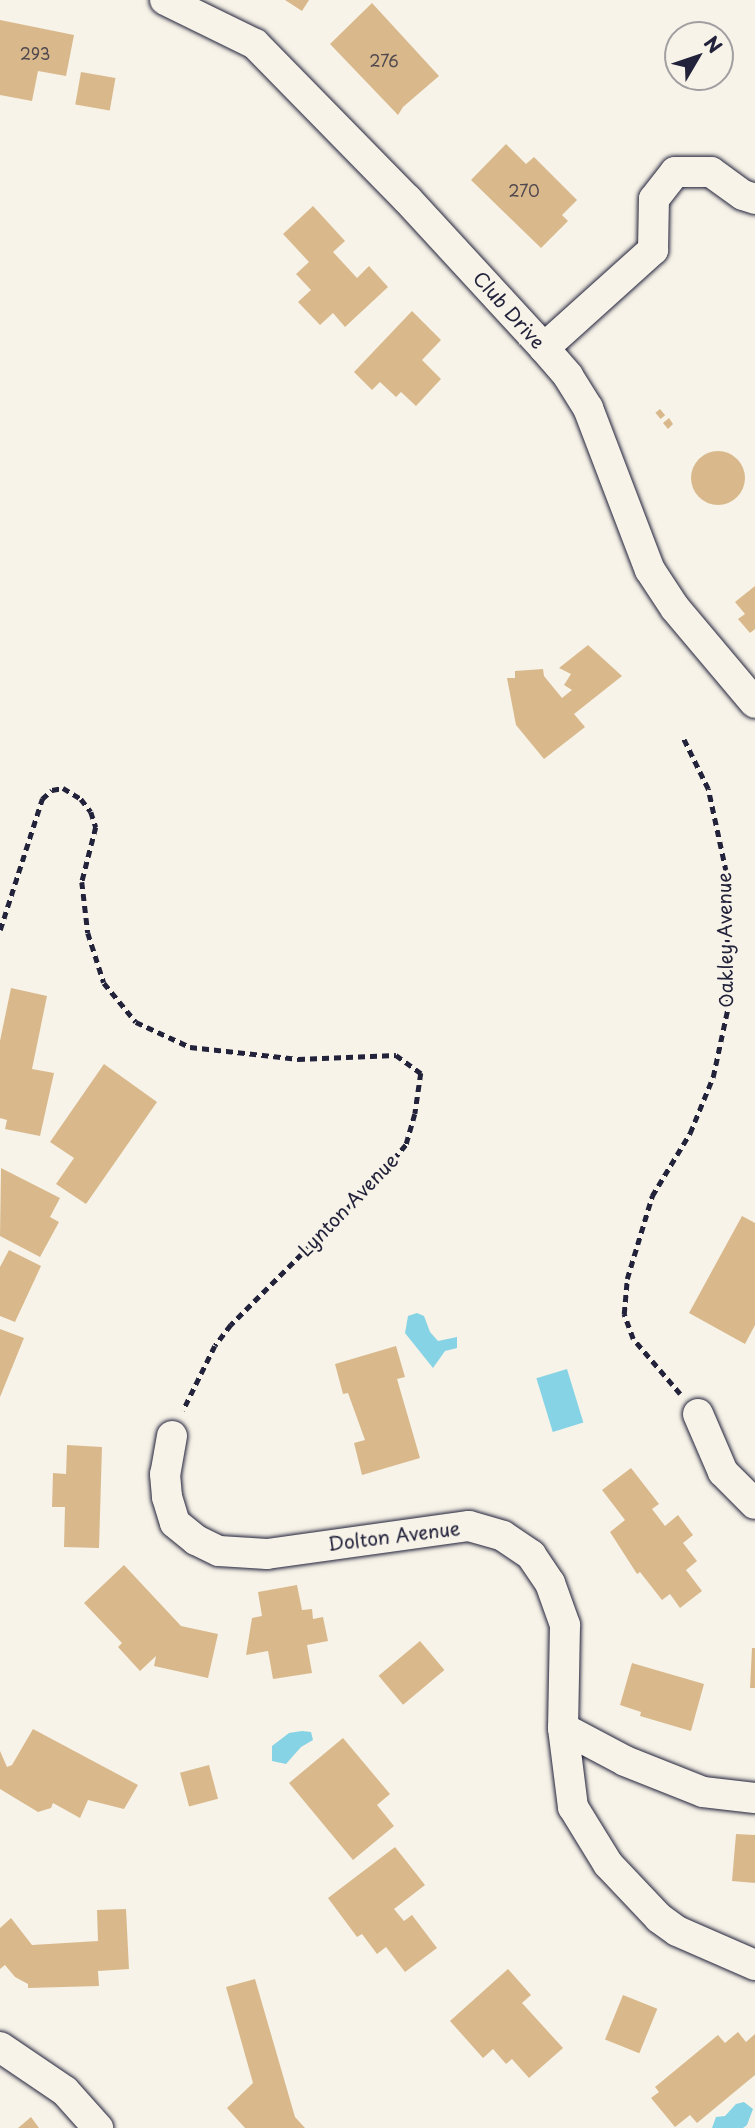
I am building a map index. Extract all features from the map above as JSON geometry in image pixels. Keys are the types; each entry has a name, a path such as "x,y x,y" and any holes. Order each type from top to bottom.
{"street":[{"name":"Club Drive","path":"165,0 255,44 407,199 568,376 588,408 650,570 675,608 755,703"},
{"path":"544,348 653,250 654,199 676,172 711,172 743,195 755,198"},
{"path":"698,1415 723,1472 755,1504"},
{"name":"Dolton Avenue","path":"172,1436 165,1475 167,1497 175,1523 196,1540 219,1551 267,1554 469,1526 503,1536 531,1555 550,1583 565,1625 563,1728 573,1807 608,1864 659,1918 677,1931 755,1965"},
{"path":"563,1728 625,1760 691,1788 755,1798"},
{"path":"0,2047 65,2091 98,2128"}],"path":[{"name":"Oakley Avenue","path":"683,738 708,789 726,872 728,1007 713,1077 690,1133 652,1196 627,1279 624,1314 633,1339 698,1415"},
{"name":"Lynton Avenue","path":"0,930 42,799 52,790 63,788 81,799 91,811 96,827 82,882 88,933 104,983 136,1022 190,1047 298,1059 396,1055 421,1073 415,1114 406,1145 368,1188 231,1325 215,1346 172,1436"}],"water":[{"path":"417,1313 424,1316 430,1332 438,1341 457,1337 457,1348 445,1351 433,1368 405,1333 408,1316"},
{"path":"567,1369 583,1423 553,1432 536,1378"},
{"path":"311,1732 313,1740 301,1747 286,1764 272,1761 272,1746 289,1733"},
{"path":"744,2102 753,2109 747,2125 743,2128 712,2128 716,2117 725,2116 736,2104"}],"building":[{"path":"285,0 309,0 302,11"},
{"path":"372,3 439,76 403,107 398,115 330,44"},
{"path":"0,20 74,35 66,76 38,71 32,101 0,95"},
{"path":"81,72 115,78 110,111 75,104"},
{"path":"506,144 526,164 534,157 577,200 562,215 568,221 541,248 471,180"},
{"path":"313,206 345,241 333,252 357,278 369,266 388,287 345,327 333,313 320,325 298,302 311,290 296,274 309,262 283,234"},
{"path":"412,311 441,340 422,360 441,379 416,406 401,392 396,397 380,382 372,390 354,372"},
{"path":"660,409 665,415 661,419 655,413"},
{"path":"669,418 673,424 668,429 663,423"},
{"path":"723,451 733,455 741,463 745,478 741,493 733,501 713,505 703,501 695,493 691,473 695,463 703,455"},
{"path":"755,586 755,629 750,633 738,619 745,614 735,602"},
{"path":"588,645 622,676 574,714 585,727 544,759 516,725 507,678 515,678 515,671 543,669 544,676 562,698 572,690 564,685 571,674 559,668"},
{"path":"11,988 47,996 32,1069 54,1073 40,1136 5,1129 7,1120 0,1118 0,1041"},
{"path":"104,1064 157,1102 86,1204 56,1184 74,1158 50,1142"},
{"path":"1,1168 60,1198 50,1217 59,1222 40,1257 0,1236"},
{"path":"742,1216 755,1223 755,1325 745,1344 689,1313"},
{"path":"9,1250 41,1266 15,1322 0,1316 0,1267"},
{"path":"0,1329 24,1338 0,1397"},
{"path":"396,1346 405,1377 397,1379 420,1458 362,1475 354,1443 365,1440 348,1393 343,1394 335,1364"},
{"path":"67,1445 102,1447 99,1548 64,1547 65,1507 52,1507 53,1473 66,1474"},
{"path":"631,1468 659,1504 652,1509 665,1526 678,1515 693,1535 683,1543 697,1561 686,1570 702,1591 680,1608 670,1594 662,1600 640,1572 637,1574 610,1532 625,1520 602,1490"},
{"path":"124,1565 181,1626 218,1634 208,1678 154,1666 156,1656 140,1671 118,1647 122,1643 84,1603"},
{"path":"297,1585 302,1610 312,1609 313,1619 323,1617 328,1641 307,1645 312,1673 273,1679 268,1651 246,1655 252,1618 262,1616 258,1592"},
{"path":"420,1641 444,1670 403,1705 379,1676"},
{"path":"752,1648 755,1648 755,1688 750,1688"},
{"path":"632,1663 704,1684 691,1731 640,1716 641,1712 620,1705"},
{"path":"33,1729 138,1785 124,1809 88,1800 80,1818 53,1803 51,1808 38,1812 0,1789 0,1751 7,1767 12,1765"},
{"path":"343,1738 390,1794 377,1805 394,1826 353,1860 289,1783"},
{"path":"209,1765 218,1799 189,1807 180,1773"},
{"path":"736,1834 755,1835 755,1883 732,1881"},
{"path":"395,1847 425,1885 394,1909 404,1921 412,1915 437,1948 405,1972 386,1947 377,1954 362,1934 357,1937 328,1898"},
{"path":"126,1909 129,1969 98,1971 99,1986 28,1988 28,1984 15,1977 5,1965 0,1969 0,1928 11,1918 32,1945 98,1941 97,1910"},
{"path":"508,1969 531,1995 522,2003 563,2048 529,2078 512,2059 506,2064 493,2049 483,2058 450,2021"},
{"path":"255,1979 295,2117 305,2128 245,2128 227,2108 253,2083 226,1987"},
{"path":"623,1995 657,2009 639,2053 605,2040"},
{"path":"738,2032 746,2042 755,2034 755,2075 697,2123 690,2115 675,2127 651,2098 659,2092 655,2087 718,2035 725,2043"},
{"path":"31,2117 39,2128 18,2128"}]}
